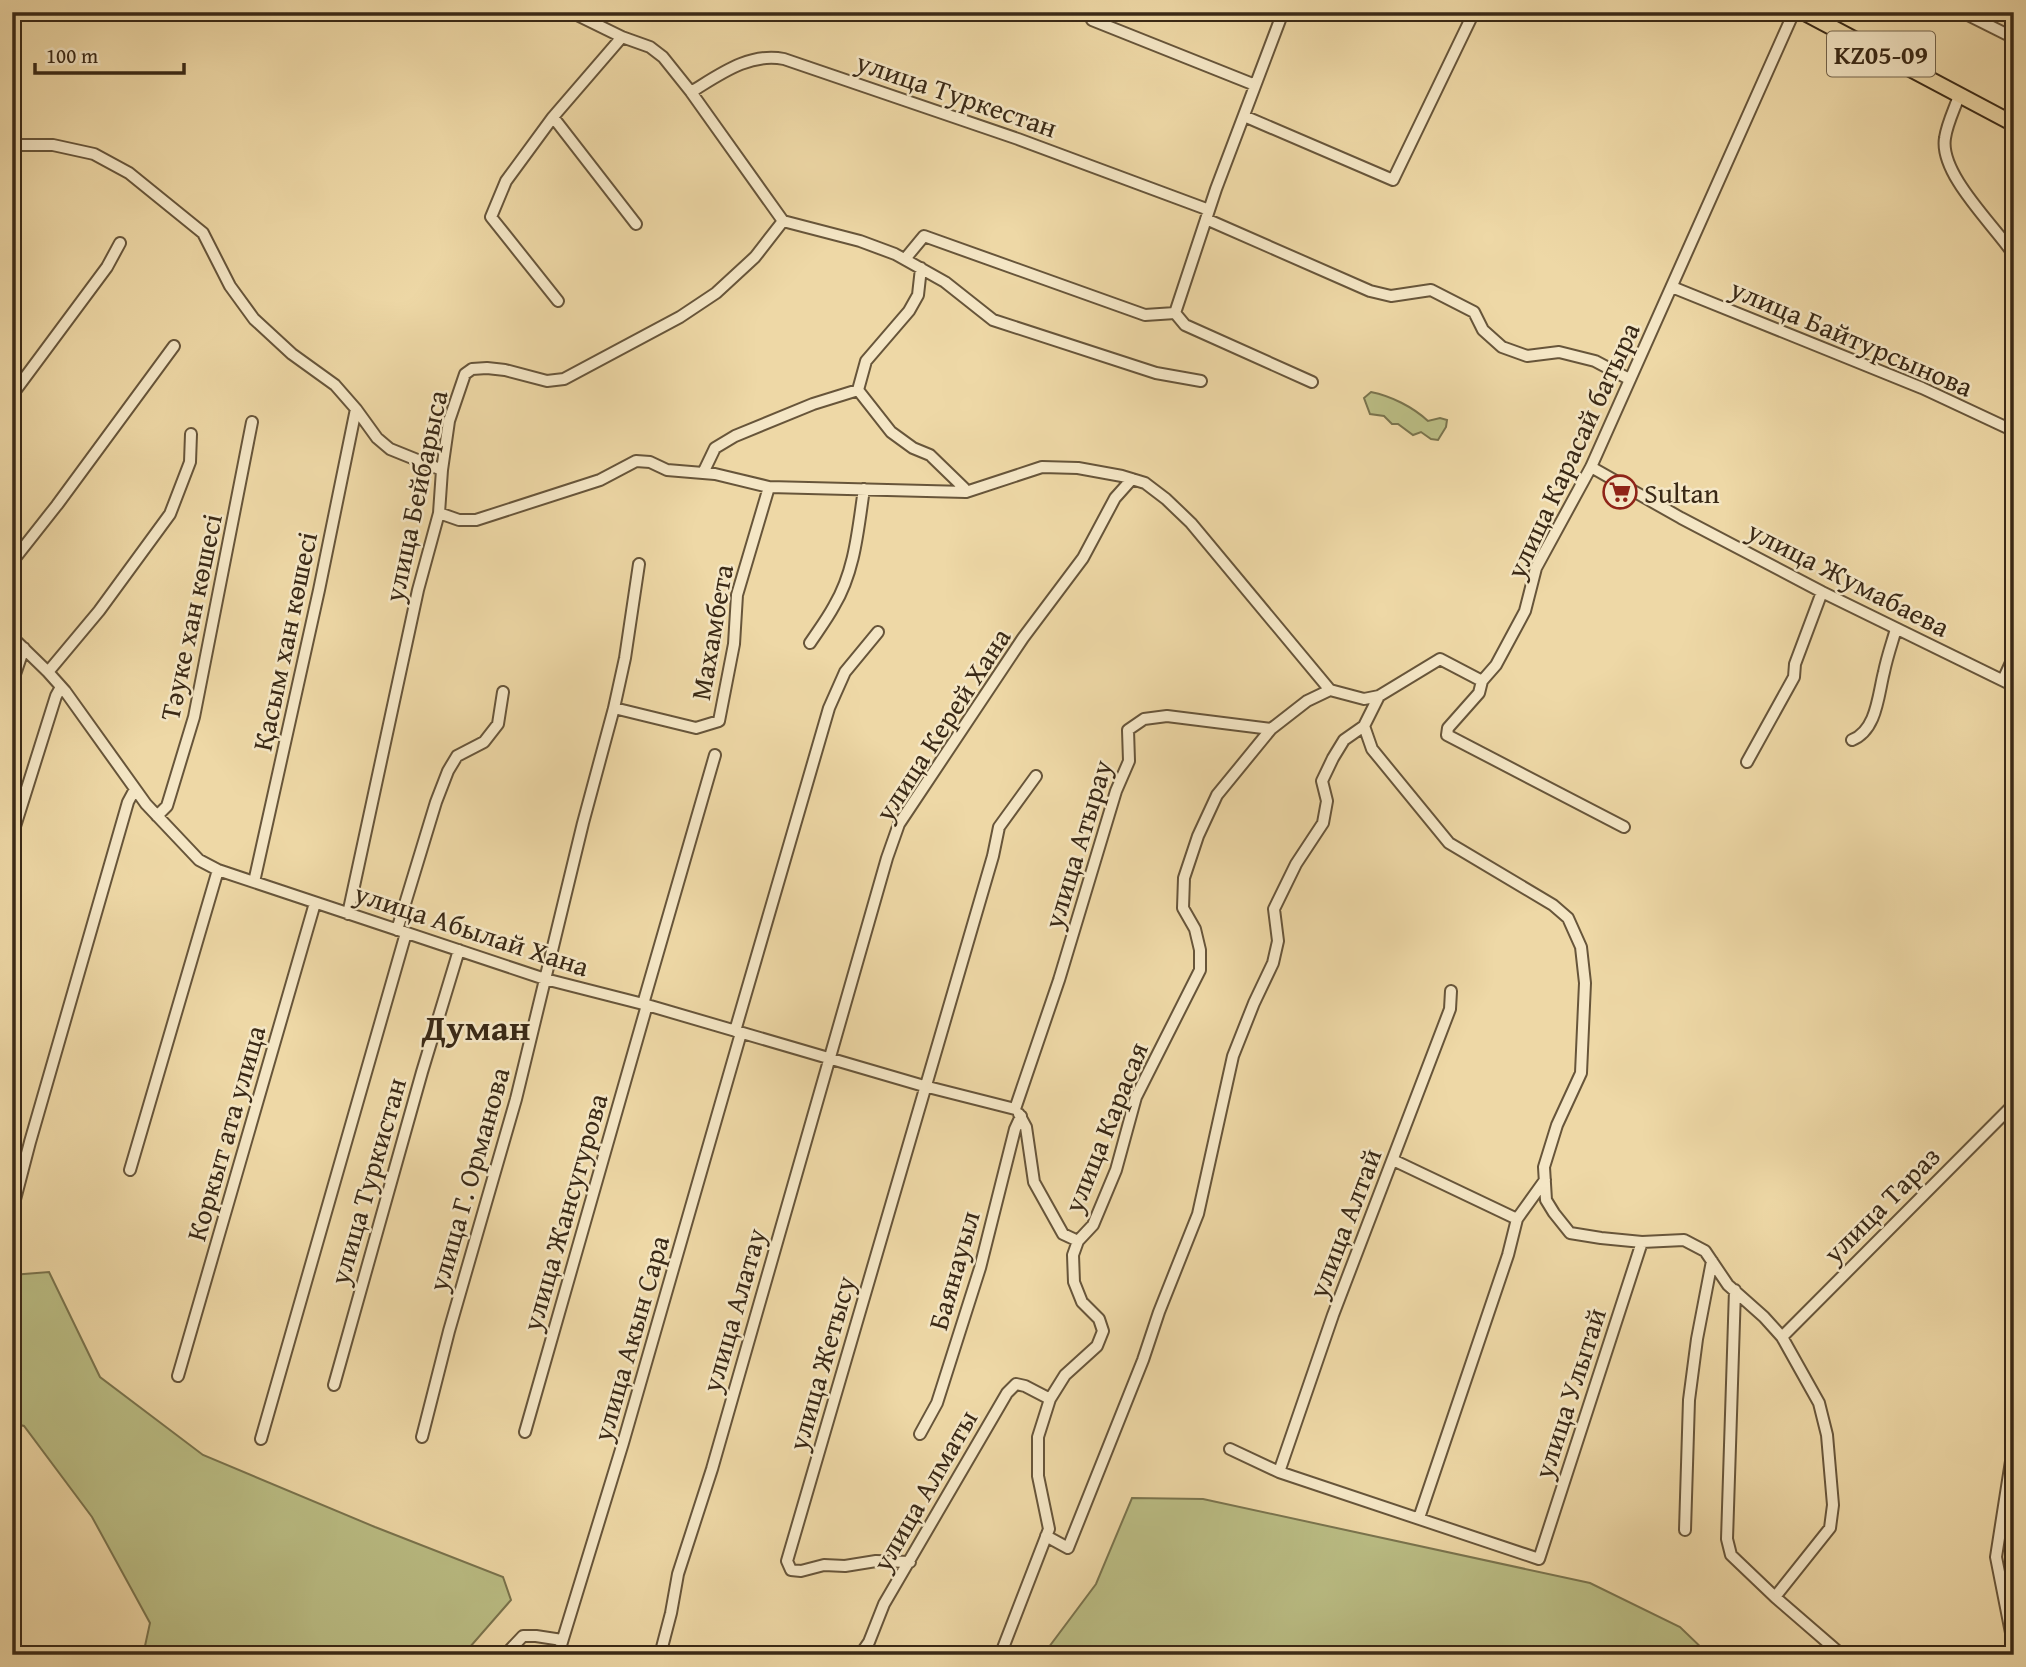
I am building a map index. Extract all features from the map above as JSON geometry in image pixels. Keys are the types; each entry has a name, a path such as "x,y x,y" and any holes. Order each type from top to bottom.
{"main road":[{"name":"KZ05-09","path":"1803,12 2014,124"}],"street":[{"path":"571,12 622,37 650,47 663,57 783,221 860,241 905,259 945,282 993,320 1156,373 1201,381"},
{"path":"1175,313 1208,214 1283,12"},
{"path":"1244,116 1393,180 1474,12"},
{"name":"улица Карасай батыра","path":"1624,827 1447,735 1448,728 1479,693 1482,681 1496,665 1525,611 1536,568 1591,467 1794,12"},
{"path":"1962,12 2014,38"},
{"path":"1092,20 1255,85"},
{"path":"558,302 491,217 506,181 553,117 622,37"},
{"name":"улица Туркестан","path":"691,92 728,69 758,58 770,56 784,59 1017,139 1208,214 1370,291 1391,296 1432,290 1474,312 1483,330 1502,347 1527,356 1559,352 1595,361 1629,379"},
{"path":"1959,96 1945,139 1945,155 1969,199 2014,255"},
{"path":"553,117 636,224"},
{"path":"12,145 52,145 94,154 129,173 204,233 230,286 254,319 292,354 335,385 377,438 390,449 442,470"},
{"name":"улица Бейбарыса","path":"348,914 418,590 439,513 449,421 465,374 471,369 505,370 547,381 564,379 680,317 716,293 755,257 783,221"},
{"path":"905,259 923,236 1144,316 1175,313"},
{"path":"12,395 107,267 120,243"},
{"path":"858,390 866,361 909,312 918,295 921,268"},
{"name":"улица Байтурсынова","path":"1672,287 1922,388 2014,431"},
{"path":"1175,313 1185,325 1312,382"},
{"path":"12,562 174,346"},
{"path":"703,473 715,448 735,436 813,404 858,390"},
{"path":"858,390 891,432 912,448 930,455 966,492"},
{"name":"Қасым хан көшесі","path":"254,882 356,409"},
{"name":"Тәуке хан көшесі","path":"158,816 167,806 194,717 252,422"},
{"path":"48,672 99,611 170,514 190,462 191,434"},
{"path":"439,513 459,520 476,520 600,480 636,461 650,462 667,470 715,474 769,487 966,492 1042,467 1078,468 1145,483 1166,499 1191,523 1330,690 1364,699 1379,696 1440,659 1482,681"},
{"name":"улица Жумабаева","path":"1591,467 1822,592 2008,683"},
{"name":"улица Керей Хана","path":"829,1058 899,824 1023,639 1083,558 1115,498 1132,479"},
{"name":"Махамбета","path":"614,708 696,728 719,721 734,644 737,594 769,487"},
{"path":"810,643 835,604 848,576 856,547 864,489"},
{"name":"улица Г. Орманова","path":"422,1437 449,1331 516,1099 583,822 614,708 625,658 639,564"},
{"path":"1747,762 1794,677 1795,664 1822,592"},
{"path":"1852,740 1861,737 1870,725 1896,629"},
{"name":"улица Акын Сара","path":"558,1655 623,1443 829,708 845,672 878,632"},
{"name":"улица Абылай Хана","path":"12,637 61,687 135,789 158,816 199,860 218,870 545,979 645,1005 1018,1113"},
{"path":"12,683 24,649"},
{"path":"2008,683 2014,656"},
{"path":"12,836 61,687"},
{"path":"1271,729 1307,701 1330,690"},
{"path":"261,1439 436,802 457,756 484,742 498,724 503,692"},
{"path":"1046,1536 1068,1548 1138,1373 1198,1214 1233,1056 1273,963 1278,941 1274,909 1296,864 1323,823 1327,801 1322,780 1344,740 1364,726 1379,696"},
{"name":"улица Атырау","path":"1018,1113 1115,791 1129,761 1128,730 1144,719 1167,716 1271,729"},
{"path":"1364,726 1372,749 1449,843 1553,905 1568,918 1581,947 1585,983 1581,1073 1557,1125 1544,1167 1546,1200 1553,1213 1570,1233 1642,1242 1685,1240 1704,1251 1728,1285 1782,1337 1819,1403 1826,1435 1833,1505 1830,1528 1775,1597"},
{"name":"улица Карасая","path":"1078,1241 1093,1225 1116,1170 1136,1097 1200,970 1200,950 1195,929 1183,908 1184,878 1198,836 1217,795 1271,729"},
{"name":"улица Жансугурова","path":"525,1432 715,755"},
{"path":"924,1086 993,856 999,827 1036,776"},
{"path":"12,1211 128,802 135,789"},
{"path":"130,1170 218,870"},
{"name":"Коркыт ата улица","path":"178,1377 315,903"},
{"name":"улица Туркистан","path":"334,1385 459,950"},
{"name":"улица Алтай","path":"1279,1472 1333,1315 1450,1009 1451,991"},
{"name":"улица Алатау","path":"661,1652 678,1574 712,1469 829,1058"},
{"name":"улица Жетысу","path":"910,1562 876,1561 845,1566 824,1565 801,1571 791,1570 787,1561 924,1086"},
{"name":"улица Тараз","path":"1782,1337 2014,1104"},
{"path":"998,1655 1049,1529 1038,1476 1038,1437 1050,1399 1065,1375 1097,1346 1103,1331 1099,1319 1082,1302 1074,1282 1073,1255 1078,1241 1063,1234 1034,1182 1026,1127 1018,1113"},
{"name":"Баянауыл","path":"920,1434 937,1403 976,1280 1018,1113"},
{"path":"1393,1160 1517,1219"},
{"path":"1230,1449 1279,1472 1419,1518 1508,1255 1517,1219 1545,1180"},
{"name":"улица Улытай","path":"1419,1518 1539,1559 1642,1242"},
{"path":"1685,1530 1689,1399 1712,1261"},
{"path":"1735,1290 1727,1539 1731,1555 1842,1655"},
{"name":"улица Алматы","path":"860,1655 869,1642 884,1604 1007,1393 1016,1384 1050,1399"},
{"path":"2014,1441 1996,1557 2014,1648"},
{"path":"505,1655 523,1636 562,1640"},
{"path":"661,1652 676,1655"}],"green space":[{"path":"1371,392 1401,403 1428,421 1440,418 1447,420 1446,427 1438,440 1421,432 1413,435 1398,424 1392,424 1384,416 1370,414 1364,398"},
{"path":"49,1272 100,1377 203,1455 503,1577 511,1600 463,1655 143,1655 150,1623 92,1517 24,1426 12,1423 12,1275"},
{"path":"1132,1498 1203,1499 1590,1583 1680,1627 1709,1655 1043,1655 1096,1584"}],"place":[{"name":"Sultan","path":"1620,492"}],"district":[{"name":"Думан","path":"476,1027"}]}
